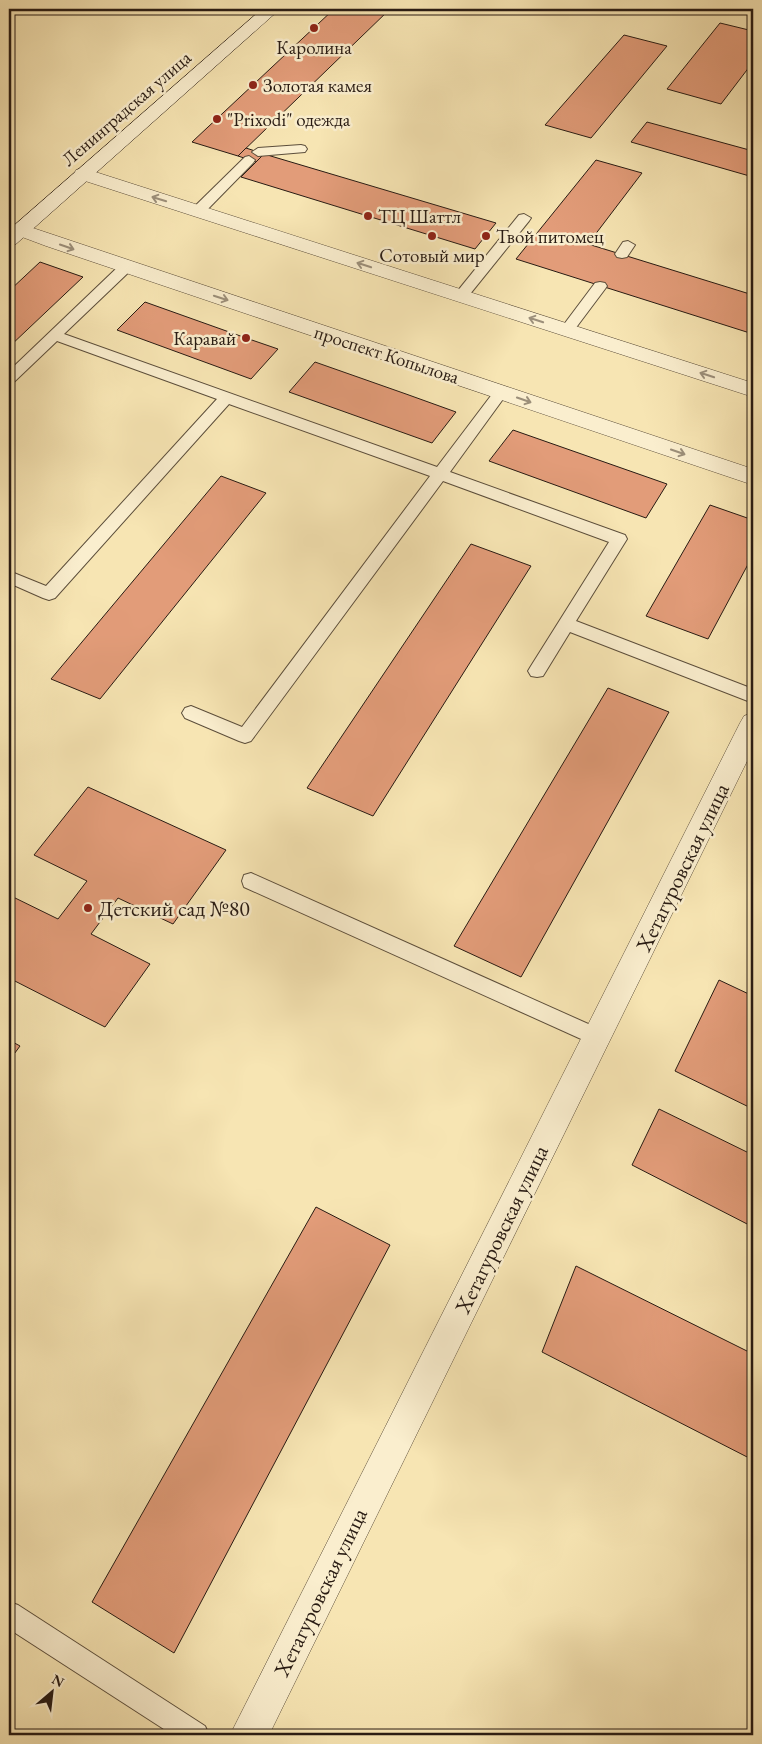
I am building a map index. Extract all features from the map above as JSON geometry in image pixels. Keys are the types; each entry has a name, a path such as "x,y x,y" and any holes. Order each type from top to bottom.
{"street":[{"name":"Ленинградская улица","path":"15,235 272,9"},
{"path":"83,174 753,390"},
{"name":"проспект Копылова","path":"15,235 126,267 753,477"},
{"name":"Хетагуровская улица","path":"249,1735 753,723"}],"lane":[{"path":"198,211 254,156 301,149"},
{"path":"461,296 524,218"},
{"path":"9,379 126,267"},
{"path":"568,330 600,286"},
{"path":"54,335 619,539 537,671"},
{"path":"191,713 245,736 501,392"},
{"path":"9,578 49,594 227,397"},
{"path":"566,624 753,696"},
{"path":"251,881 596,1038"},
{"path":"9,1614 196,1735"}],"building":[{"path":"334,9 390,9 238,156 192,142"},
{"path":"720,23 753,31 753,62 721,104 667,89"},
{"path":"624,35 667,46 591,138 545,125"},
{"path":"647,122 753,151 753,177 631,142"},
{"path":"246,148 264,154 256,162 238,156"},
{"path":"264,154 496,223 475,249 241,177"},
{"path":"596,160 642,173 588,244 753,295 753,334 516,259"},
{"path":"40,262 83,277 9,347 9,291"},
{"path":"145,302 278,349 251,379 117,330"},
{"path":"315,362 456,412 432,443 289,392"},
{"path":"513,430 667,484 646,518 489,461"},
{"path":"221,476 266,493 100,699 51,679"},
{"path":"710,505 753,520 753,555 708,639 646,616"},
{"path":"471,544 531,566 373,816 307,788"},
{"path":"608,688 669,712 521,977 454,946"},
{"name":"Детский сад №80","path":"88,787 226,850 173,924 118,898 91,934 150,964 105,1027 9,978 9,895 58,919 87,881 34,855"},
{"path":"719,980 753,996 753,1109 675,1071"},
{"path":"9,1040 20,1046 9,1061"},
{"path":"659,1109 753,1155 753,1227 632,1165"},
{"path":"316,1207 390,1245 174,1653 92,1602"},
{"path":"576,1266 753,1354 753,1460 542,1352"}],"place":[{"name":"Каролина","path":"314,28"},
{"name":"Золотая камея","path":"253,85"},
{"name":"\"Prixodi\" одежда","path":"217,119"},
{"name":"ТЦ Шаттл","path":"368,216"},
{"name":"Сотовый мир","path":"432,236"},
{"name":"Твой питомец","path":"486,236"},
{"name":"Каравай","path":"246,338"},
{"name":"Детский сад №80","path":"88,908"}]}
